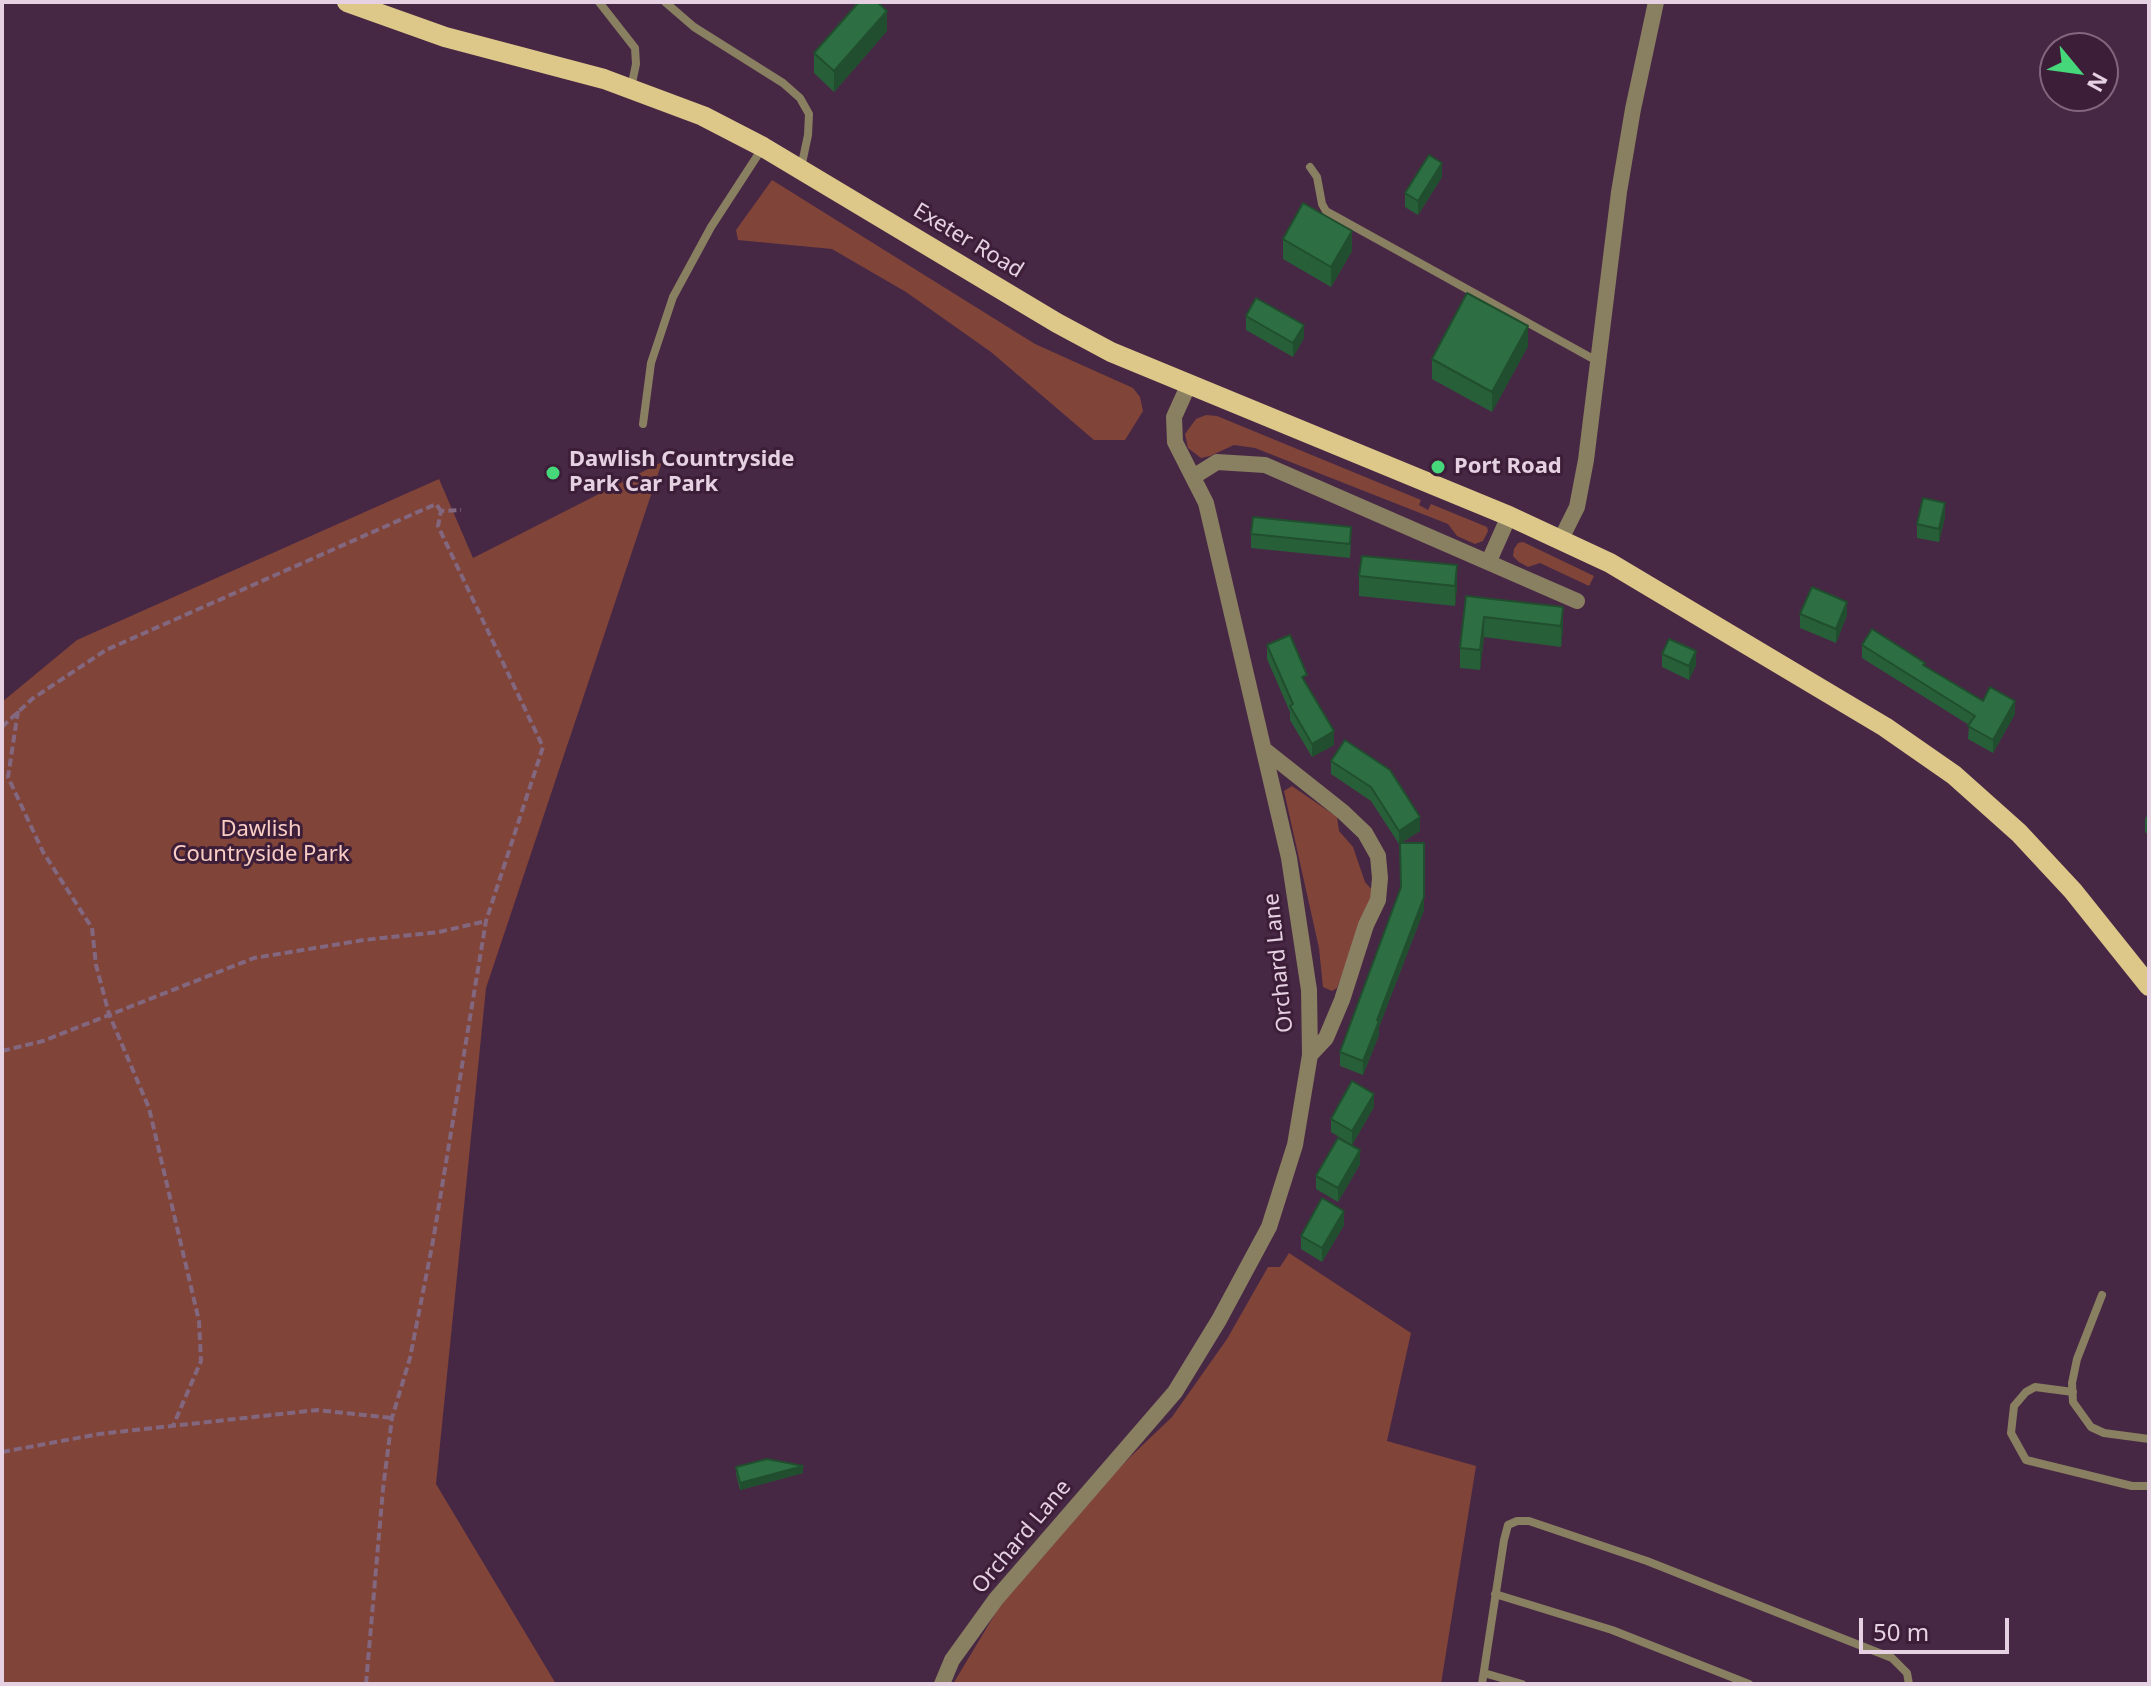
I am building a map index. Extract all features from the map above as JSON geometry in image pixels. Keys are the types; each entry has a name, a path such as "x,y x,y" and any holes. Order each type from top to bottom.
{"main road":[{"name":"Exeter Road","path":"347,2 445,37 604,79 703,116 763,147 1057,323 1111,352 1509,516 1610,563 1885,727 1954,775 2030,845 2073,891 2149,986"}],"street":[{"path":"1561,539 1577,507 1586,460 1619,192 1656,2"},
{"name":"Orchard Lane","path":"942,1684 952,1660 996,1599 1163,1407 1219,1320 1269,1227 1295,1145 1310,1055 1307,975 1289,858 1206,503 1175,442 1174,417 1188,386"},
{"path":"1193,477 1217,462 1265,465 1577,601"},
{"path":"1489,561 1509,516"},
{"path":"1266,751 1343,812 1365,833 1378,856 1378,900 1366,925 1342,1000 1326,1038 1310,1055"}],"lane":[{"path":"599,2 635,48 636,64 631,89"},
{"path":"665,2 694,27 783,83 800,98 809,114 801,169"},
{"path":"643,424 651,363 673,297 711,227 763,147"},
{"path":"1310,167 1317,177 1326,211 1597,361"},
{"path":"2102,1295 2077,1359 2073,1402 2091,1427 2104,1433 2149,1439"},
{"path":"2073,1392 2035,1387 2014,1406 2011,1433 2026,1460 2132,1486 2149,1486"},
{"path":"1482,1684 1508,1525 1529,1521 1647,1561 1892,1658 1907,1673 1909,1684"},
{"path":"1495,1594 1612,1630 1749,1684"},
{"path":"1484,1673 1522,1684"}],"path":[{"path":"2,727 32,699 106,650 436,504 441,511 438,526 543,747 486,921 433,1241 410,1358 392,1418 366,1684"},
{"path":"441,511 461,510"},
{"path":"18,711 8,777 43,852 92,928 96,965 109,1014 149,1108 199,1321 201,1361 173,1426"},
{"path":"2,1051 43,1041 254,958 364,940 439,932 486,921"},
{"path":"2,1452 99,1434 317,1410 392,1418"}],"green space":[{"path":"772,180 1035,344 1133,388 1140,397 1143,411 1125,440 1094,440 991,352 906,292 832,249 738,240 736,230"},
{"path":"1206,415 1217,416 1421,500 1419,505 1428,510 1431,504 1487,527 1488,531 1483,541 1475,544 1457,536 1448,524 1255,448 1234,445 1201,458 1188,448 1185,434 1196,419"},
{"name":"Dawlish Countryside Park","path":"662,462 486,988 436,1484 556,1684 2,1684 2,702 77,640 439,479 473,558"},
{"path":"1523,542 1594,576 1589,586 1540,563 1528,567 1519,562 1513,556 1514,549"},
{"path":"1292,786 1337,817 1339,831 1353,847 1365,882 1373,891 1337,988 1332,991 1323,987 1319,948 1284,791"},
{"path":"1289,1253 1411,1333 1387,1441 1476,1466 1441,1684 953,1684 998,1609 1057,1534 1172,1417 1227,1339 1268,1267 1280,1267"}],"building":[{"path":"859,2 877,2 887,11 834,71 814,53"},
{"path":"1429,155 1442,163 1418,201 1405,193"},
{"path":"1303,203 1352,231 1331,267 1283,239"},
{"path":"1467,293 1528,326 1492,392 1432,359"},
{"path":"1256,298 1304,325 1293,343 1246,316"},
{"path":"1923,498 1945,503 1939,529 1917,524"},
{"path":"1253,517 1351,527 1350,544 1251,534"},
{"path":"1362,556 1457,565 1455,586 1359,576"},
{"path":"1812,587 1847,602 1836,629 1800,614"},
{"path":"1466,596 1563,607 1561,626 1484,617 1480,650 1460,648"},
{"path":"1872,629 1925,663 1923,665 1983,701 1990,687 2015,701 1993,740 1968,726 1975,716 1862,645"},
{"path":"1290,635 1307,675 1302,677 1334,731 1312,744 1290,706 1293,704 1267,645"},
{"path":"1669,639 1696,651 1689,666 1662,654"},
{"path":"1345,740 1390,770 1420,817 1399,831 1371,787 1331,761"},
{"path":"1400,843 1424,843 1424,897 1363,1061 1340,1052 1401,887"},
{"path":"1352,1081 1374,1094 1352,1131 1331,1119"},
{"path":"1338,1138 1360,1150 1338,1188 1316,1176"},
{"path":"1322,1198 1344,1211 1322,1248 1301,1236"},
{"path":"767,1459 803,1466 740,1483 736,1467"}],"place":[{"name":"Port Road","path":"1438,467"},
{"name":"Dawlish Countryside Park Car Park","path":"553,473"}]}
